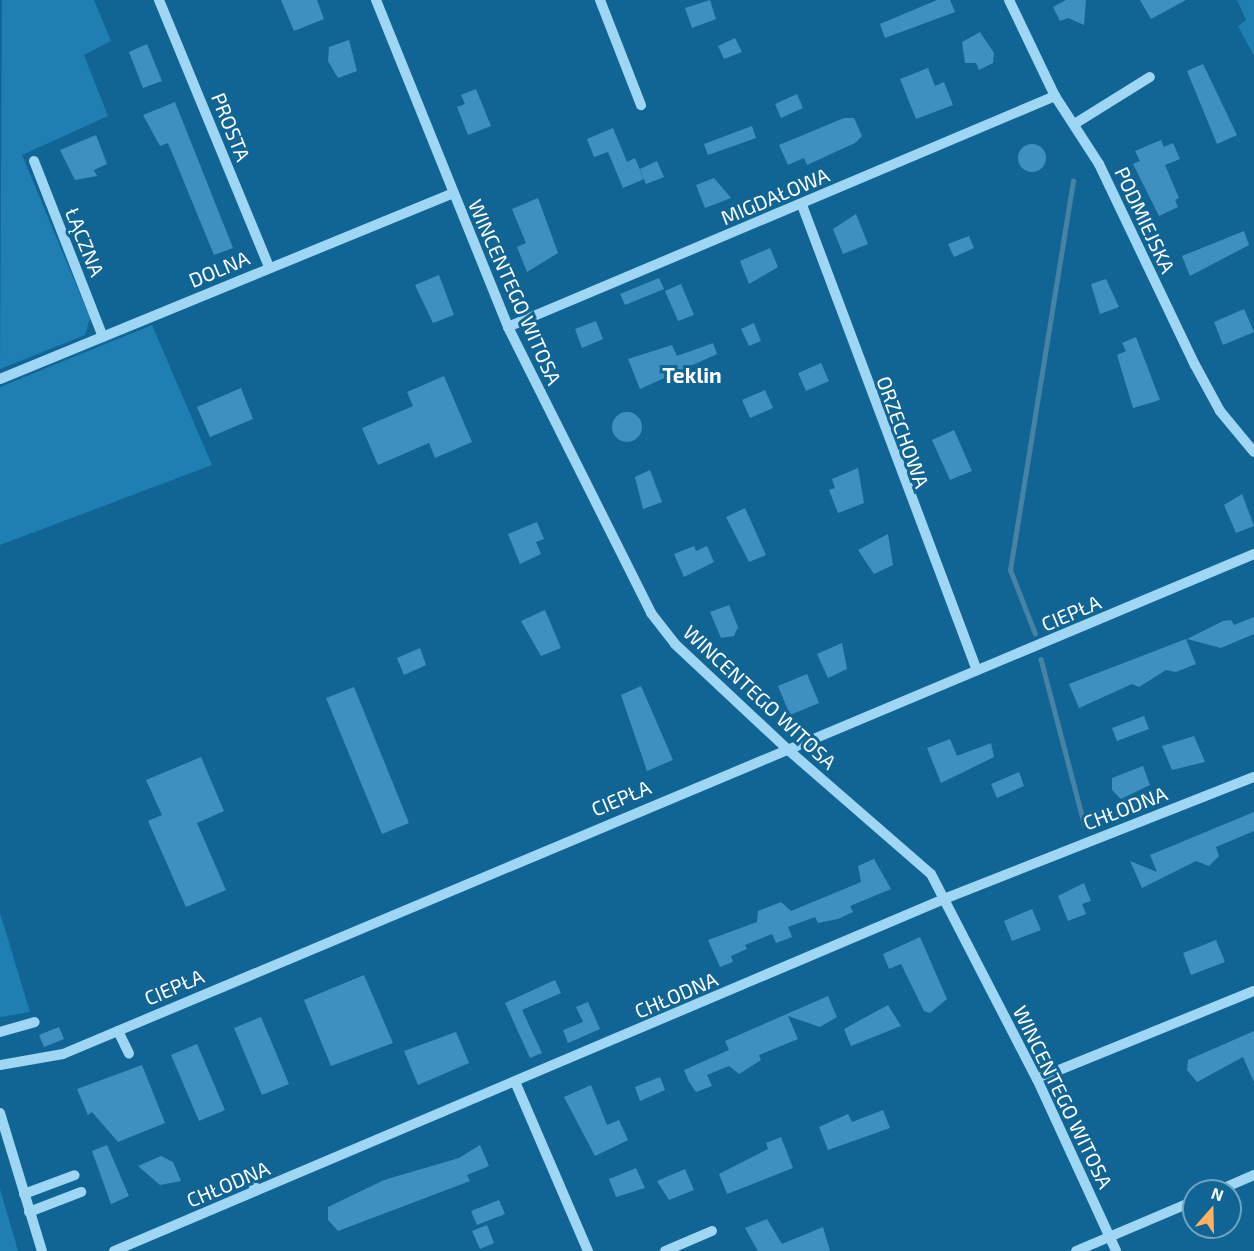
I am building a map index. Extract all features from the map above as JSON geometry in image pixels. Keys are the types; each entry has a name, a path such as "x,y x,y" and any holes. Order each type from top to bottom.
{"street":[{"name":"PROSTA","path":"159,0 269,267"},
{"name":"WINCENTEGO WITOSA","path":"376,0 444,158 452,194 508,327 651,613 675,644 786,748 931,874 1037,1079 1116,1251"},
{"path":"600,0 641,105"},
{"name":"PODMIEJSKA","path":"1009,0 1055,96 1076,123 1195,365 1220,411 1254,452"},
{"path":"1076,123 1150,78"},
{"name":"MIGDAŁOWA","path":"508,327 802,205 1055,96"},
{"name":"ŁĄCZNA","path":"34,161 104,337"},
{"name":"DOLNA","path":"0,379 452,194"},
{"name":"ORZECHOWA","path":"802,205 976,670"},
{"name":"CIEPŁA","path":"0,1065 63,1054 786,748 1254,554"},
{"name":"CHŁODNA","path":"114,1251 516,1084 944,899 1254,777"},
{"path":"1037,1079 1254,991"},
{"path":"0,1032 35,1022"},
{"path":"118,1030 129,1054"},
{"path":"516,1084 588,1251"},
{"path":"0,1113 42,1251"},
{"path":"24,1194 75,1175"},
{"path":"250,1176 256,1191"},
{"path":"30,1212 81,1192"},
{"path":"1076,1251 1182,1206"},
{"path":"665,1251 712,1231"}],"shaded area":[{"path":"2,0 94,0 111,41 84,55 108,116 22,155 90,318 85,335 0,369"},
{"path":"1237,0 1254,0 1254,56 1238,26 1246,20"},
{"path":"152,325 212,465 0,545 0,387"},
{"path":"0,913 30,1012 1,1017 0,1016"},
{"path":"0,1189 18,1251 0,1251"}],"building":[{"path":"281,0 317,0 324,19 294,31"},
{"path":"710,0 716,19 692,28 685,8"},
{"path":"937,0 950,0 955,12 885,38 880,24"},
{"path":"1066,0 1086,0 1084,25 1068,18 1060,21 1053,7"},
{"path":"1140,0 1186,0 1151,19"},
{"path":"980,32 994,53 993,63 979,70 976,63 965,63 962,42"},
{"path":"735,38 742,52 724,59 718,46"},
{"path":"349,40 357,71 338,78 328,61 329,47"},
{"path":"147,44 162,81 143,88 129,52"},
{"path":"1203,64 1237,135 1217,144 1187,71"},
{"path":"928,68 935,86 944,82 953,105 916,119 900,79"},
{"path":"476,89 491,126 468,135 457,107 465,104 461,95"},
{"path":"797,94 803,108 781,118 775,104"},
{"path":"175,102 233,248 214,255 168,143 160,146 143,115"},
{"path":"844,118 854,118 862,136 855,143 807,165 804,158 788,165 779,145"},
{"path":"752,126 756,138 708,155 704,144"},
{"path":"613,128 627,162 635,158 644,179 623,188 608,152 594,157 587,139"},
{"path":"96,135 107,164 94,170 97,176 75,180 60,150"},
{"path":"1161,140 1164,147 1173,143 1180,159 1165,165 1179,198 1175,200 1178,207 1159,216 1133,164 1140,161 1135,151"},
{"path":"1032,144 1042,148 1046,158 1042,168 1032,172 1022,168 1018,158 1022,148"},
{"path":"657,161 664,177 646,184 640,169"},
{"path":"714,178 731,198 705,208 696,185"},
{"path":"538,198 558,253 527,272 517,247 526,243 512,209"},
{"path":"856,214 868,244 843,254 833,229"},
{"path":"1244,231 1249,245 1190,276 1182,256"},
{"path":"969,236 974,248 954,257 948,244"},
{"path":"770,248 778,267 749,284 740,261"},
{"path":"439,275 454,315 433,323 415,285"},
{"path":"659,278 664,289 625,305 620,294"},
{"path":"1106,279 1119,307 1100,314 1091,284"},
{"path":"681,284 694,315 678,321 665,291"},
{"path":"1244,309 1254,332 1223,345 1214,322"},
{"path":"596,321 603,339 582,348 575,329"},
{"path":"754,323 761,341 749,346 741,329"},
{"path":"1136,337 1160,400 1133,408 1117,355 1126,351 1122,343"},
{"path":"713,343 717,354 640,389 628,359 672,345 677,356"},
{"path":"821,363 829,381 806,391 798,373"},
{"path":"444,376 472,442 435,458 429,443 378,465 362,428 413,406 407,392"},
{"path":"241,388 253,419 210,437 197,407"},
{"path":"765,390 773,408 750,418 742,400"},
{"path":"627,412 638,416 642,427 638,438 627,442 616,438 612,427 616,416"},
{"path":"954,430 972,471 950,480 932,440"},
{"path":"858,468 864,503 838,513 829,490 835,488 832,479"},
{"path":"650,470 662,502 643,509 635,477"},
{"path":"1242,494 1254,526 1236,533 1224,505"},
{"path":"745,508 766,555 749,562 726,517"},
{"path":"537,522 544,539 536,542 541,554 520,564 508,534"},
{"path":"888,534 893,565 874,574 858,550"},
{"path":"694,546 696,551 707,546 714,562 684,577 674,554"},
{"path":"729,605 738,627 734,636 721,638 710,612"},
{"path":"545,610 561,648 541,656 521,621"},
{"path":"1254,617 1254,634 1221,648 1187,639 1223,621 1231,620 1234,625"},
{"path":"1186,639 1196,664 1176,672 1166,670 1139,687 1132,684 1079,708 1069,684"},
{"path":"842,643 847,669 828,678 817,654"},
{"path":"420,648 426,665 404,675 397,658"},
{"path":"807,674 819,703 790,715 778,686"},
{"path":"641,686 673,760 647,771 621,695"},
{"path":"354,687 409,823 382,834 326,698"},
{"path":"1144,716 1149,729 1117,741 1112,728"},
{"path":"1194,736 1205,762 1172,770 1162,746"},
{"path":"950,739 957,756 991,743 994,757 941,783 927,748"},
{"path":"201,757 224,811 197,823 226,890 186,907 148,821 162,815 146,780"},
{"path":"1143,766 1150,785 1121,799 1112,790 1112,778"},
{"path":"1019,772 1024,786 997,798 991,784"},
{"path":"1254,812 1254,831 1216,847 1219,856 1209,866 1196,861 1142,888 1130,861 1157,872 1150,855"},
{"path":"874,859 891,889 850,906 853,912 838,919 818,923 815,917 788,927 792,937 776,943 772,934 745,945 747,949 731,956 733,962 720,967 708,940 757,922 758,911 781,902 791,911 861,882 858,866"},
{"path":"1084,883 1091,901 1082,904 1086,914 1068,921 1058,896"},
{"path":"1032,909 1041,930 1012,941 1004,921"},
{"path":"920,937 947,999 930,1013 924,1011 901,964 889,969 883,954"},
{"path":"1216,940 1225,962 1191,975 1183,953"},
{"path":"364,975 393,1043 331,1066 304,1000"},
{"path":"555,980 561,993 522,1010 542,1053 530,1058 505,1003"},
{"path":"828,996 837,1017 820,1027 788,1016 798,1039 759,1055 761,1060 739,1074 729,1066 707,1075 712,1086 696,1092 689,1082 684,1070 729,1050 725,1041"},
{"path":"588,1002 600,1029 568,1043 563,1030 583,1022 576,1007"},
{"path":"888,1005 901,1026 851,1046 844,1029"},
{"path":"261,1017 289,1084 262,1095 234,1028"},
{"path":"59,1027 64,1039 44,1047 39,1035"},
{"path":"1254,1031 1254,1082 1243,1057 1197,1082 1187,1070 1188,1060"},
{"path":"456,1032 469,1063 418,1085 404,1051"},
{"path":"197,1044 225,1110 199,1121 171,1055"},
{"path":"142,1065 165,1123 118,1142 92,1112 88,1115 77,1089"},
{"path":"660,1077 665,1090 640,1101 635,1087"},
{"path":"591,1085 607,1125 619,1120 628,1140 595,1156 564,1097"},
{"path":"883,1110 890,1128 828,1150 819,1127 848,1114 852,1122"},
{"path":"781,1137 793,1168 727,1194 719,1174 768,1149 766,1143"},
{"path":"107,1145 129,1196 111,1204 92,1151"},
{"path":"480,1145 489,1166 467,1175 470,1181 338,1231 328,1220 328,1207 384,1180 459,1158"},
{"path":"161,1156 173,1162 181,1181 160,1185 138,1166"},
{"path":"636,1168 645,1188 616,1197 609,1179"},
{"path":"685,1169 694,1190 669,1200 657,1181"},
{"path":"499,1200 505,1214 477,1225 471,1211"},
{"path":"767,1219 782,1244 823,1227 830,1251 758,1251 745,1228"},
{"path":"487,1225 494,1243 480,1249 472,1231"}],"waterway":[{"path":"1035,634 1010,570 1073,181"},
{"path":"1041,659 1084,823"}],"district":[{"name":"Teklin","path":"692,375"}]}
